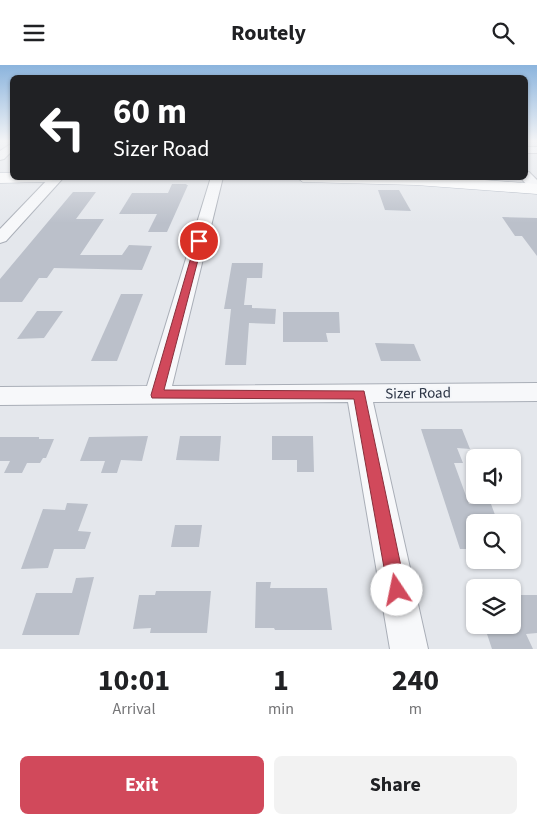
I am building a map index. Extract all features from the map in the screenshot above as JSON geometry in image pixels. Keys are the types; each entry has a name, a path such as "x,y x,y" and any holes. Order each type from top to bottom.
{"main road":[{"path":"424,180 533,183"},
{"path":"516,180 533,183"}],"street":[{"path":"0,238 55,180"},
{"path":"157,395 215,180"},
{"name":"Sizer Road","path":"0,396 537,392"},
{"path":"360,394 409,649"}],"building":[{"path":"172,184 188,185 167,232 148,232 157,214 119,214 132,193 168,193"},
{"path":"378,190 399,190 411,211 385,210"},
{"path":"73,192 96,192 76,219 104,219 80,255 122,255 129,245 152,246 142,270 54,268 47,278 39,278 22,302 0,302 0,279"},
{"path":"502,217 537,218 537,256 522,236 515,236"},
{"path":"232,263 263,263 262,278 247,278 244,305 252,305 252,308 276,309 275,324 249,323 246,365 225,365 231,309 224,309"},
{"path":"121,294 143,294 117,361 91,361"},
{"path":"37,311 63,311 44,338 17,339"},
{"path":"283,312 339,312 340,333 326,333 328,342 283,342"},
{"path":"375,343 414,344 421,361 381,361"},
{"path":"421,429 462,429 470,449 457,448 463,463 454,463 466,496 466,504 491,504 495,514 466,514 466,549 460,549"},
{"path":"148,436 142,461 121,460 117,473 101,473 105,461 80,461 89,437"},
{"path":"180,436 221,436 219,461 176,460"},
{"path":"272,436 313,436 314,472 297,472 297,460 272,460"},
{"path":"0,437 54,439 46,458 43,458 40,463 27,463 22,473 4,473 10,461 0,461"},
{"path":"67,503 88,504 78,531 91,532 85,549 54,549 48,568 21,569 43,509 65,510"},
{"path":"175,525 202,525 199,547 171,547"},
{"path":"94,577 79,635 22,635 36,593 72,593 76,578"},
{"path":"256,582 271,582 270,588 327,588 332,630 255,628"},
{"path":"156,591 211,591 207,633 150,633 151,628 133,629 139,595 155,595"},
{"path":"521,595 537,595 537,633 526,634 533,649 492,649 487,634 521,634"}],"route":[{"path":"199,241 157,395 360,394 397,590"}]}
